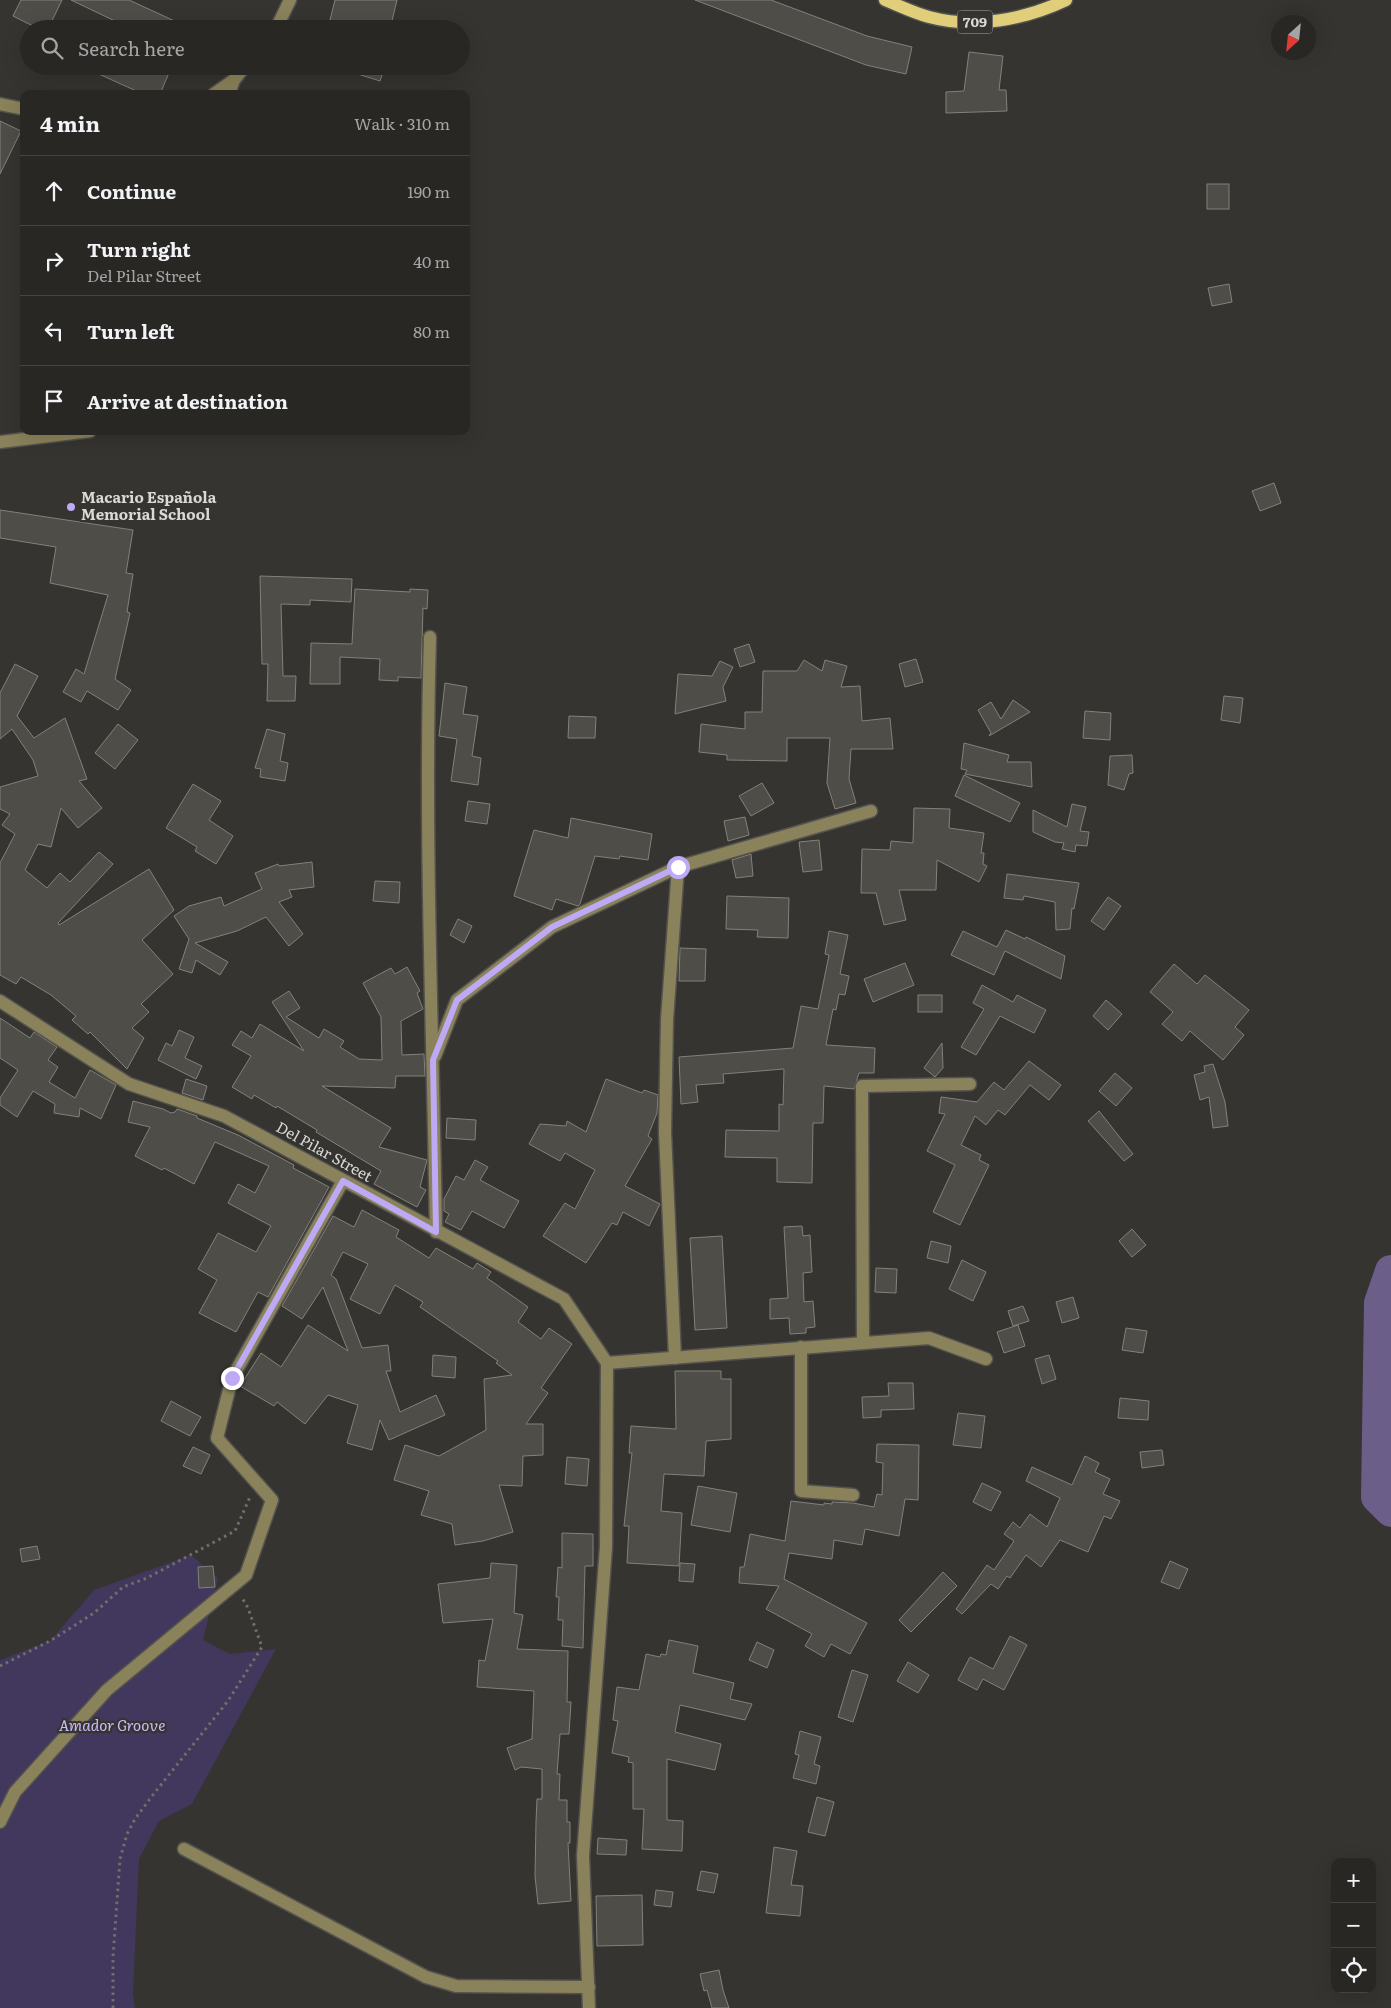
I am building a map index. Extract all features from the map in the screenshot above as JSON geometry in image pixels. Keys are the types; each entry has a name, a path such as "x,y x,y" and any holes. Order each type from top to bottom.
{"main road":[{"name":"709","path":"885,0 929,17 966,22 993,22 1023,16 1066,0"}],"street":[{"path":"280,20 290,0"},
{"path":"220,90 238,75"},
{"path":"230,90 234,80"},
{"path":"0,104 20,107"},
{"path":"0,442 57,435"},
{"path":"430,637 427,747 436,1232"},
{"path":"433,1060 457,1000 552,927 678,867 871,811"},
{"path":"675,1358 665,1132 667,1020 678,867"},
{"name":"Del Pilar Street","path":"0,1001 129,1084 224,1116 436,1232 564,1299 607,1363"},
{"path":"862,1343 862,1086 970,1084"},
{"path":"0,1822 15,1792 107,1690 246,1575 272,1500 217,1438 232,1378 343,1181"},
{"path":"589,2008 583,1856 606,1547 607,1363 929,1338 986,1359"},
{"path":"801,1347 801,1491 853,1495"},
{"path":"184,1849 426,1977 456,1986 588,1988"}],"path":[{"path":"0,1666 57,1636 94,1613 123,1587 147,1578 235,1530 257,1482"},
{"path":"113,2008 113,1957 120,1859 127,1834 135,1819 152,1796 228,1702 262,1647 248,1608 234,1585"}],"green space":[{"name":"Amador Groove","path":"191,1555 218,1578 203,1640 230,1654 276,1649 192,1804 159,1821 139,1859 133,1993 135,2008 0,2008 0,1660 50,1641 94,1590"}],"building":[{"path":"21,0 62,0 52,20 21,20 13,16"},
{"path":"71,0 129,0 172,20 113,20"},
{"path":"335,0 397,0 392,20 330,20"},
{"path":"695,0 771,0 867,36 912,47 906,74 866,65"},
{"path":"969,52 1003,56 999,90 1006,90 1007,111 946,113 946,92 964,91"},
{"path":"101,75 168,75 162,90 134,90"},
{"path":"361,75 382,75 380,81"},
{"path":"0,121 20,131 20,133 0,174"},
{"path":"1207,184 1229,184 1229,209 1207,209"},
{"path":"1229,284 1232,302 1212,306 1208,288"},
{"path":"1274,483 1281,503 1260,511 1252,491"},
{"path":"0,510 133,530 126,573 133,574 127,612 130,613 115,679 131,690 118,710 87,691 81,702 63,692 76,669 84,674 108,595 50,583 56,547 0,538"},
{"path":"260,576 352,579 351,602 310,600 310,605 281,604 283,676 296,676 295,701 267,701 268,664 262,664"},
{"path":"355,589 410,592 410,589 428,590 427,609 423,608 421,678 398,677 398,681 379,680 380,659 340,657 340,684 310,684 311,643 352,644"},
{"path":"749,644 755,662 740,667 734,649"},
{"path":"916,659 923,682 905,687 899,664"},
{"path":"804,660 822,671 825,660 847,666 841,687 860,686 862,721 890,718 893,749 851,749 849,779 856,803 835,809 827,783 830,738 787,738 787,761 727,760 727,755 699,752 701,724 745,729 745,712 762,712 763,671 797,671"},
{"path":"720,661 733,667 723,687 726,701 675,714 678,674 712,676"},
{"path":"15,664 38,676 17,716 34,738 65,718 87,779 79,781 102,808 78,828 61,808 51,847 38,844 25,870 47,888 60,873 70,882 99,852 113,864 58,923 59,925 149,869 174,910 142,940 173,974 141,1004 149,1012 132,1028 144,1038 127,1069 90,1032 88,1034 72,1020 76,1016 51,995 21,977 16,984 0,975 0,863 15,834 2,825 10,814 0,809 0,787 38,776 33,760 12,729 0,739 0,693"},
{"path":"445,683 467,687 463,714 478,716 472,756 481,758 478,785 451,781 457,739 439,736"},
{"path":"1224,696 1243,698 1240,723 1221,720"},
{"path":"1013,700 1030,712 989,736 991,733 978,710 991,702 1001,719"},
{"path":"1085,711 1111,713 1110,740 1083,738"},
{"path":"569,716 596,717 595,738 568,738"},
{"path":"118,724 138,740 115,769 95,753"},
{"path":"267,729 285,734 280,761 288,763 285,781 260,777 261,769 255,768"},
{"path":"964,743 1009,755 1007,762 1031,762 1032,787 965,774 967,770 961,769"},
{"path":"1132,755 1133,773 1129,774 1124,790 1108,785 1110,756"},
{"path":"964,775 1020,803 1010,822 955,796"},
{"path":"762,783 774,803 751,816 739,796"},
{"path":"193,784 221,801 209,820 233,836 216,864 195,851 197,847 166,828"},
{"path":"468,801 490,804 487,824 465,821"},
{"path":"1072,804 1086,807 1080,831 1089,832 1087,846 1076,845 1075,852 1062,849 1064,843 1055,842 1033,832 1033,810 1067,827"},
{"path":"914,808 950,809 949,828 984,833 981,853 984,853 983,864 987,866 979,882 937,860 936,890 899,890 906,920 884,925 876,893 861,893 862,849 890,850 891,841 913,843"},
{"path":"745,817 749,835 728,841 724,821"},
{"path":"571,818 652,834 648,860 620,856 619,859 595,856 578,906 556,899 552,910 514,896 534,830 568,838"},
{"path":"819,840 822,870 803,872 799,842"},
{"path":"751,854 753,876 736,878 732,860"},
{"path":"312,862 314,887 289,890 292,897 279,902 303,934 289,946 266,917 237,931 195,943 228,962 220,975 196,960 192,973 179,969 189,939 174,916 189,906 221,897 224,906 262,889 255,873 278,864 279,866"},
{"path":"1007,874 1079,883 1074,909 1072,908 1070,929 1056,930 1055,902 1024,896 1023,900 1004,898"},
{"path":"375,881 400,882 399,903 373,901"},
{"path":"727,896 789,898 788,938 757,937 758,930 726,929"},
{"path":"1108,897 1121,906 1104,930 1091,921"},
{"path":"458,919 472,926 464,943 450,935"},
{"path":"1006,930 1025,939 1026,937 1065,956 1061,979 1005,951 994,975 951,955 963,931 997,947"},
{"path":"829,931 848,935 840,974 849,976 845,995 839,994 836,1010 833,1009 826,1045 875,1048 874,1073 859,1073 854,1089 824,1086 823,1123 813,1123 812,1183 777,1182 777,1158 725,1157 726,1130 779,1131 779,1104 783,1105 784,1069 723,1074 724,1083 696,1085 698,1102 681,1104 679,1057 793,1048 801,1006 818,1009 829,955 825,954"},
{"path":"680,948 706,949 705,981 679,981"},
{"path":"905,963 914,985 873,1002 864,979"},
{"path":"1174,964 1197,984 1205,975 1249,1010 1235,1027 1244,1035 1223,1060 1190,1031 1182,1041 1162,1024 1173,1012 1150,992"},
{"path":"407,967 420,991 417,993 423,1009 401,1021 402,1055 424,1054 425,1076 396,1076 395,1088 322,1086 391,1128 379,1147 427,1160 420,1187 426,1190 417,1207 374,1184 381,1171 277,1106 276,1108 254,1095 252,1099 232,1087 251,1056 232,1045 241,1031 252,1038 260,1024 304,1051 272,1002 289,991 300,1008 286,1017 319,1038 324,1029 344,1041 340,1047 359,1059 382,1060 381,1017 363,983 391,968 395,974"},
{"path":"982,985 1013,1002 1017,995 1046,1010 1034,1033 1000,1016 976,1055 961,1047 984,1009 973,1003"},
{"path":"918,995 942,995 942,1012 918,1012"},
{"path":"1106,1000 1122,1014 1108,1030 1093,1016"},
{"path":"0,1018 30,1038 34,1032 57,1047 48,1060 58,1067 49,1082 75,1098 90,1070 116,1085 101,1119 80,1108 79,1117 54,1113 55,1104 33,1091 17,1117 0,1105 0,1098 18,1070 0,1058"},
{"path":"179,1030 194,1037 185,1058 202,1066 196,1079 158,1060 166,1043 172,1046"},
{"path":"942,1043 943,1068 935,1077 924,1068"},
{"path":"1029,1061 1061,1085 1049,1100 1030,1085 1005,1115 998,1110 986,1125 975,1116 961,1145 981,1155 979,1160 989,1165 960,1225 933,1212 955,1165 927,1151 945,1114 939,1113 941,1097 977,1102 994,1082 1004,1090"},
{"path":"1213,1064 1225,1102 1228,1126 1213,1128 1209,1097 1200,1100 1194,1075 1205,1072 1204,1066"},
{"path":"1115,1073 1132,1088 1116,1106 1099,1091"},
{"path":"186,1079 207,1086 203,1100 182,1093"},
{"path":"606,1079 642,1093 644,1090 658,1095 657,1113 648,1136 652,1139 625,1186 660,1204 649,1226 623,1212 617,1225 612,1223 586,1263 543,1236 565,1203 575,1209 595,1170 565,1153 560,1161 529,1144 540,1124 566,1126 567,1121 586,1132"},
{"path":"133,1101 171,1113 177,1109 197,1116 197,1118 238,1135 294,1165 293,1168 329,1187 268,1297 258,1292 236,1332 199,1313 217,1280 198,1269 218,1233 256,1252 271,1226 228,1203 238,1184 255,1193 269,1166 215,1142 194,1184 164,1168 162,1170 135,1156 150,1127 128,1122"},
{"path":"1099,1111 1133,1154 1124,1161 1088,1121"},
{"path":"447,1118 476,1120 475,1140 446,1138"},
{"path":"475,1160 488,1167 480,1180 519,1201 504,1228 472,1211 461,1230 445,1222 449,1214 444,1211 444,1199 456,1176 464,1180"},
{"path":"362,1210 399,1230 396,1237 429,1258 436,1248 473,1269 477,1263 491,1272 487,1278 528,1307 518,1322 541,1339 549,1328 572,1344 541,1388 548,1393 526,1424 543,1424 543,1455 523,1456 522,1486 499,1485 513,1532 483,1541 455,1545 452,1524 421,1515 429,1491 394,1480 405,1445 439,1456 486,1430 484,1379 512,1375 496,1363 498,1361 420,1307 423,1302 395,1285 380,1314 350,1299 368,1264 343,1252 331,1275 336,1279 362,1348 388,1345 391,1371 386,1371 400,1412 436,1395 445,1415 389,1440 380,1420 372,1450 347,1443 358,1405 328,1395 305,1424 277,1402 274,1406 240,1386 261,1353 281,1367 308,1325 348,1351 323,1287 302,1319 282,1306 333,1216 354,1227"},
{"path":"802,1226 803,1236 810,1235 812,1272 803,1273 804,1302 813,1301 815,1327 806,1328 806,1333 790,1334 789,1318 770,1319 770,1299 788,1298 784,1227"},
{"path":"1132,1229 1146,1245 1132,1257 1119,1241"},
{"path":"722,1236 727,1328 695,1330 690,1238"},
{"path":"931,1241 951,1246 948,1263 927,1258"},
{"path":"962,1260 986,1272 973,1301 949,1289"},
{"path":"876,1268 897,1269 896,1293 875,1292"},
{"path":"1073,1297 1079,1318 1062,1323 1056,1302"},
{"path":"1023,1306 1029,1321 1013,1326 1008,1311"},
{"path":"1018,1325 1025,1346 1004,1353 997,1332"},
{"path":"1126,1328 1147,1331 1143,1353 1122,1350"},
{"path":"433,1355 456,1357 455,1378 432,1376"},
{"path":"1049,1355 1056,1379 1042,1384 1035,1359"},
{"path":"675,1371 721,1371 721,1379 731,1379 731,1439 706,1441 704,1476 664,1474 661,1511 682,1513 679,1566 627,1563 629,1526 624,1526 632,1453 629,1453 631,1426 676,1429"},
{"path":"888,1383 913,1383 914,1409 881,1410 881,1417 863,1418 862,1397 889,1396"},
{"path":"1120,1398 1149,1401 1148,1420 1118,1418"},
{"path":"171,1401 201,1417 190,1436 161,1421"},
{"path":"958,1413 985,1416 981,1448 953,1445"},
{"path":"877,1444 919,1445 918,1500 905,1499 899,1536 865,1529 862,1545 834,1540 832,1559 789,1553 784,1579 867,1623 850,1654 831,1644 824,1657 805,1646 812,1634 766,1609 779,1586 739,1583 740,1567 744,1567 750,1534 785,1541 791,1501 824,1505 824,1503 832,1504 832,1502 853,1503 874,1507 877,1494 882,1495 883,1463 876,1462"},
{"path":"193,1447 210,1455 201,1474 183,1466"},
{"path":"1162,1450 1164,1465 1142,1468 1140,1452"},
{"path":"1085,1456 1099,1463 1095,1472 1110,1479 1103,1494 1120,1501 1111,1519 1104,1516 1088,1552 1060,1540 1041,1567 1026,1555 1010,1578 1007,1576 998,1589 991,1584 962,1614 956,1609 987,1565 994,1570 1014,1541 1004,1534 1013,1522 1020,1528 1030,1514 1047,1527 1060,1498 1026,1481 1032,1467 1072,1485"},
{"path":"567,1457 589,1459 587,1486 565,1484"},
{"path":"982,1483 1001,1492 991,1511 973,1502"},
{"path":"698,1486 737,1493 730,1532 691,1525"},
{"path":"562,1533 593,1534 593,1566 585,1566 583,1648 562,1646 563,1620 558,1620 559,1597 556,1597 558,1567 562,1568"},
{"path":"37,1546 40,1559 22,1562 20,1549"},
{"path":"1170,1561 1188,1569 1179,1589 1161,1582"},
{"path":"491,1563 517,1565 514,1613 523,1615 517,1649 568,1651 567,1702 571,1702 569,1734 560,1734 557,1774 560,1774 559,1800 567,1800 567,1822 570,1822 570,1843 568,1843 571,1901 538,1904 535,1876 536,1822 537,1799 542,1799 542,1769 521,1767 515,1770 507,1748 532,1739 534,1691 477,1687 479,1660 485,1661 493,1619 443,1623 438,1584 490,1578"},
{"path":"680,1563 695,1564 693,1582 679,1581"},
{"path":"213,1566 215,1587 199,1588 198,1567"},
{"path":"943,1572 957,1586 911,1632 899,1620"},
{"path":"1010,1636 1027,1645 1004,1690 983,1679 977,1690 958,1680 970,1657 993,1669"},
{"path":"669,1640 698,1646 693,1673 734,1683 730,1699 752,1704 745,1720 680,1705 675,1732 721,1744 715,1770 667,1759 667,1820 683,1821 682,1851 642,1849 644,1809 633,1809 633,1763 628,1762 629,1757 612,1753 618,1721 613,1720 617,1687 639,1690 646,1654 660,1657 661,1654 666,1655"},
{"path":"757,1642 774,1650 767,1668 749,1660"},
{"path":"908,1662 929,1675 918,1693 897,1681"},
{"path":"852,1670 868,1675 853,1722 838,1717"},
{"path":"800,1731 821,1737 814,1764 820,1766 816,1784 793,1778 799,1755 795,1754"},
{"path":"817,1797 834,1802 825,1836 808,1832"},
{"path":"598,1838 627,1840 626,1855 597,1854"},
{"path":"774,1847 797,1851 791,1885 803,1886 800,1916 766,1913"},
{"path":"701,1871 718,1874 714,1893 697,1890"},
{"path":"656,1890 673,1892 671,1907 654,1905"},
{"path":"642,1895 643,1945 597,1946 596,1896"},
{"path":"719,1970 729,2008 712,2008 707,1990 704,1991 700,1974"}],"waterway":[{"path":"1391,1271 1380,1303 1377,1497 1391,1511"}],"place":[{"name":"Macario Española Memorial School","path":"71,507"}],"route":[{"path":"232,1378 343,1181 436,1232 433,1060 457,1000 552,927 678,867"}]}
